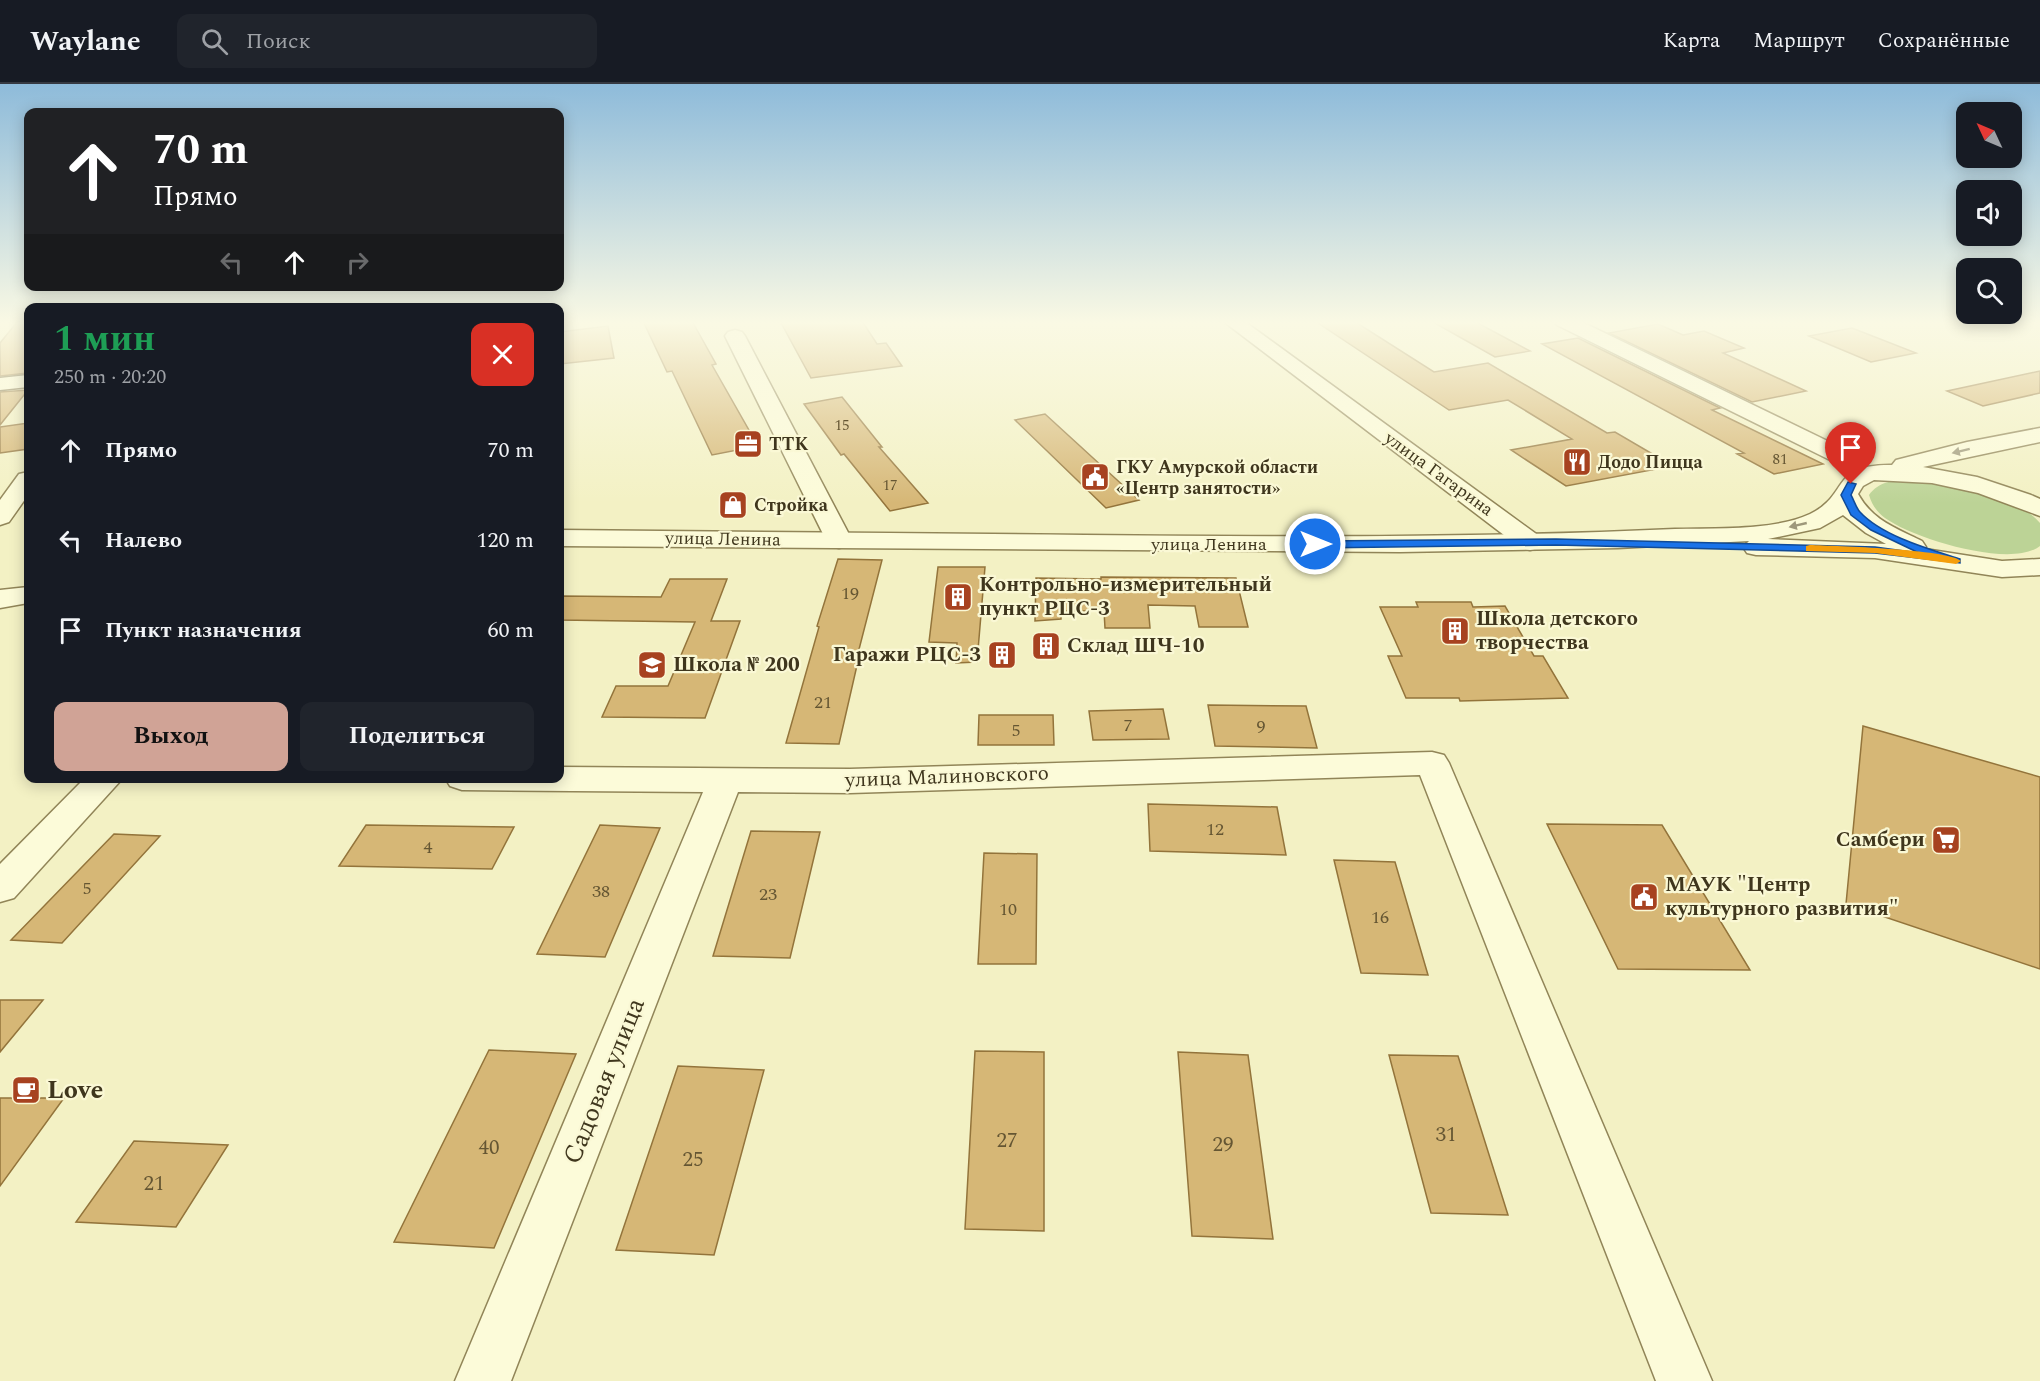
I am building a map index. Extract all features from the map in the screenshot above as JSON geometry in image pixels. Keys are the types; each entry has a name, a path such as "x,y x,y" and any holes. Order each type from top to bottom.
{"street":[{"path":"0,384 23,382"},
{"path":"758,382 839,540"},
{"name":"улица Гагарина","path":"1314,382 1530,542"},
{"path":"1688,382 1836,454"},
{"path":"1867,474 1967,449 2029,437"},
{"path":"2029,437 1992,456 1992,464 2008,482 2039,507"},
{"path":"1867,474 1919,473 1960,480 2002,492 2039,507"},
{"name":"улица Ленина","path":"564,538 1407,545 1556,542 1770,531 1812,522 1832,512 1846,495 1851,484 1867,474"},
{"path":"0,517 24,484"},
{"path":"1846,495 1855,513 1875,528 1911,546 1956,561"},
{"path":"1556,542 1875,550 2002,569 2040,582"},
{"path":"2002,569 2040,567"},
{"path":"0,599 24,596"},
{"name":"улица Малиновского","path":"564,779 850,781 1432,763 1684,1381"},
{"name":"Садовая улица","path":"483,1381 725,781"},
{"path":"0,888 101,783"}],"green space":[{"path":"1909,479 1979,491 2014,504 2028,512 2040,523 2040,546 2026,552 1985,553 1938,542 1898,526 1880,513 1873,505 1869,495 1882,484"}],"building":[{"path":"677,382 721,382 758,446 712,455"},
{"path":"1406,382 1519,382 1607,433 1615,432 1673,466 1566,486 1511,450 1572,439 1508,400 1449,410"},
{"path":"1612,382 1666,382 1720,408 1712,410 1823,464 1774,474 1737,454 1744,453"},
{"path":"1710,382 1785,382 1806,391 1752,402"},
{"path":"1991,382 2040,382 2040,393 1983,406 1947,391"},
{"path":"24,390 24,395 0,425 0,392"},
{"path":"842,397 882,447 879,447 928,503 890,511 844,454 841,455 804,404"},
{"path":"1045,414 1139,500 1106,508 1015,420"},
{"path":"24,424 24,450 0,453 0,427"},
{"path":"838,559 882,560 856,661 858,661 839,744 786,743 819,627 817,626"},
{"name":"Контрольно-измерительный пункт РЦС-3","path":"938,567 985,567 977,662 956,663 957,643 929,642"},
{"path":"1101,577 1236,578 1248,627 1199,627 1195,606 1148,605 1150,628 1105,628 1104,611 1061,611 1061,619 1035,621 1036,578 1101,579"},
{"path":"670,579 727,579 711,621 740,621 705,718 602,717 616,686 668,686 695,622 564,620 564,596 661,597"},
{"name":"Школа детского творчества","path":"1416,602 1471,602 1473,607 1505,606 1534,656 1543,656 1568,698 1460,701 1459,698 1406,698 1388,656 1402,656 1380,607 1418,607"},
{"path":"1208,705 1306,706 1317,748 1215,746"},
{"path":"1163,709 1169,739 1093,740 1089,711"},
{"path":"979,715 1053,715 1054,745 978,745"},
{"name":"Самбери","path":"1863,726 2040,777 2040,969 1846,904"},
{"path":"1148,804 1277,807 1286,855 1150,851"},
{"name":"МАУК \"Центр культурного развития\"","path":"1547,824 1662,825 1750,970 1618,969"},
{"path":"366,825 514,827 492,869 339,866"},
{"path":"600,825 660,828 605,957 537,954"},
{"path":"751,831 820,832 790,958 713,956"},
{"path":"114,834 160,836 62,943 11,940"},
{"path":"984,853 1037,854 1036,964 978,964"},
{"path":"1334,860 1395,862 1428,975 1361,973"},
{"path":"0,1000 43,1000 0,1052"},
{"path":"489,1050 576,1054 494,1248 394,1242"},
{"path":"975,1051 1044,1052 1044,1231 965,1229"},
{"path":"1178,1052 1248,1055 1273,1239 1192,1236"},
{"path":"1389,1055 1458,1056 1508,1215 1431,1213"},
{"path":"678,1066 764,1070 714,1255 616,1250"},
{"path":"0,1098 64,1098 0,1186"},
{"path":"134,1141 228,1145 176,1227 76,1222"}],"slow traffic":[{"path":"1810,548 1875,550 1956,561 1945,558"}],"place":[{"name":"ТТК","path":"748,444"},
{"name":"Додо Пицца","path":"1577,462"},
{"name":"ГКУ Амурской области «Центр занятости»","path":"1095,477"},
{"name":"Стройка","path":"733,505"},
{"name":"Контрольно-измерительный пункт РЦС-3","path":"958,597"},
{"name":"Школа детского творчества","path":"1455,631"},
{"name":"Склад ШЧ-10","path":"1046,646"},
{"name":"Гаражи РЦС-3","path":"1002,655"},
{"name":"Школа № 200","path":"652,665"},
{"name":"Самбери","path":"1946,840"},
{"name":"МАУК \"Центр культурного развития\"","path":"1644,897"},
{"name":"Love","path":"26,1090"}],"route":[{"path":"1315,544 1452,545 1556,542 1875,550 1956,561 1911,546 1875,528 1855,513 1846,495 1851,484"}]}
